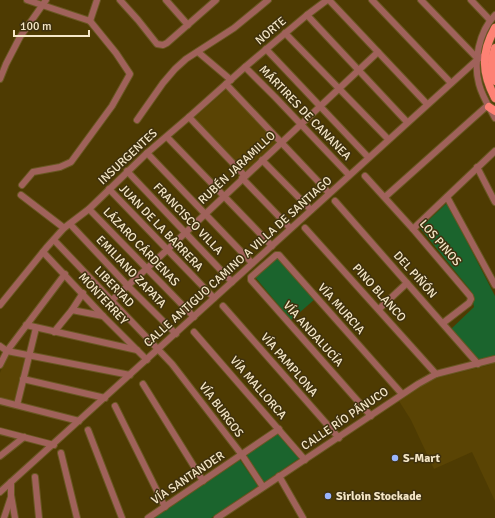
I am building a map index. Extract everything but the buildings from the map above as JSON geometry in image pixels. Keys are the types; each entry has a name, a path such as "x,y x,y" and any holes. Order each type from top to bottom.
{"main road":[{"path":"495,28 481,57 484,62 488,85 495,98"},
{"path":"485,74 492,62 494,50"},
{"path":"485,74 495,81"}],"street":[{"path":"22,185 33,172 60,167 71,162 112,106 130,74 116,53 90,21 75,16 45,2 27,0"},
{"path":"90,21 97,0"},
{"path":"120,0 159,45 166,44 216,0"},
{"path":"136,120 163,83 186,59 234,28 268,0"},
{"path":"328,0 427,104"},
{"name":"NORTE","path":"228,82 285,33 328,0"},
{"path":"372,0 450,83"},
{"path":"421,0 481,57"},
{"path":"471,0 493,18 482,38 481,57"},
{"path":"169,1 188,25"},
{"path":"0,79 20,37 45,2"},
{"path":"307,15 407,122"},
{"path":"285,33 388,139"},
{"path":"266,49 368,158"},
{"name":"CALLE ANTIGUO CAMINO A VILLA DE SANTIAGO","path":"0,492 194,318 290,228 450,83 481,57 494,50"},
{"path":"198,52 228,82 329,193"},
{"name":"RUBÉN JARAMILLO","path":"111,301 378,52"},
{"name":"MÁRTIRES DE CANANEA","path":"245,67 349,175"},
{"path":"485,74 479,86 495,118"},
{"name":"INSURGENTES","path":"0,305 64,228 90,209 147,153 228,82"},
{"path":"385,197 491,108"},
{"path":"189,117 290,228"},
{"path":"167,136 272,246"},
{"path":"413,229 495,151"},
{"path":"147,153 252,263"},
{"path":"262,160 311,210"},
{"path":"477,168 495,202"},
{"name":"FRANCISCO VILLA","path":"127,172 232,282"},
{"name":"LOS PINOS","path":"365,176 385,197 470,296 471,299 468,303 443,323"},
{"name":"JUAN DE LA BARRERA","path":"109,189 214,298"},
{"path":"21,195 64,228"},
{"path":"447,197 495,285"},
{"name":"DEL PIÑÓN","path":"335,201 478,364"},
{"name":"LÁZARO CÁRDENAS","path":"90,209 194,318"},
{"name":"EMILIANO ZAPATA","path":"70,224 128,286 176,334"},
{"name":"PINO BLANCO","path":"305,228 436,374"},
{"name":"LIBERTAD","path":"54,240 158,349"},
{"name":"MONTERREY","path":"43,252 147,360"},
{"name":"VÍA MURCIA","path":"262,267 276,255 279,255 402,394"},
{"name":"VÍA ANDALUCÍA","path":"262,267 251,278 251,280 371,416"},
{"path":"0,365 7,351 65,274"},
{"path":"379,309 407,283"},
{"path":"54,332 72,310 83,293"},
{"name":"VÍA PAMPLONA","path":"223,306 339,438"},
{"path":"72,310 103,316"},
{"path":"26,325 137,350"},
{"path":"17,405 36,328"},
{"name":"VÍA MALLORCA","path":"194,332 305,460"},
{"path":"0,346 7,351 29,354 130,375"},
{"name":"VÍA BURGOS","path":"158,349 172,364 242,455 263,487"},
{"name":"CALLE RÍO PÁNUCO","path":"217,518 339,438 402,394 436,374 495,359"},
{"path":"23,379 105,398"},
{"path":"143,384 203,481"},
{"path":"0,401 79,421"},
{"path":"115,406 165,507"},
{"name":"VÍA SANTANDER","path":"148,518 279,429"},
{"path":"88,430 122,518"},
{"path":"0,431 54,444"},
{"path":"0,456 24,437"},
{"path":"60,454 77,518"},
{"path":"279,476 303,518"},
{"path":"35,478 39,518"},
{"path":"11,482 15,518"},
{"path":"4,518 12,495"}],"shaded area":[{"path":"228,88 279,142 246,173 194,118"},
{"path":"8,353 25,356 14,402 0,399 0,373"},
{"path":"495,361 495,501 472,452 434,469 411,420 399,401 419,387 437,378 490,365"}],"green space":[{"path":"447,203 495,296 495,356 476,361 450,330 474,307 471,291 420,228"},
{"path":"280,256 315,299 291,320 255,277"},
{"path":"279,431 301,457 263,483 244,456"},
{"path":"240,460 258,486 211,518 154,518"}],"place":[{"name":"S-Mart","path":"395,458"},
{"name":"Sirloin Stockade","path":"328,496"}]}
